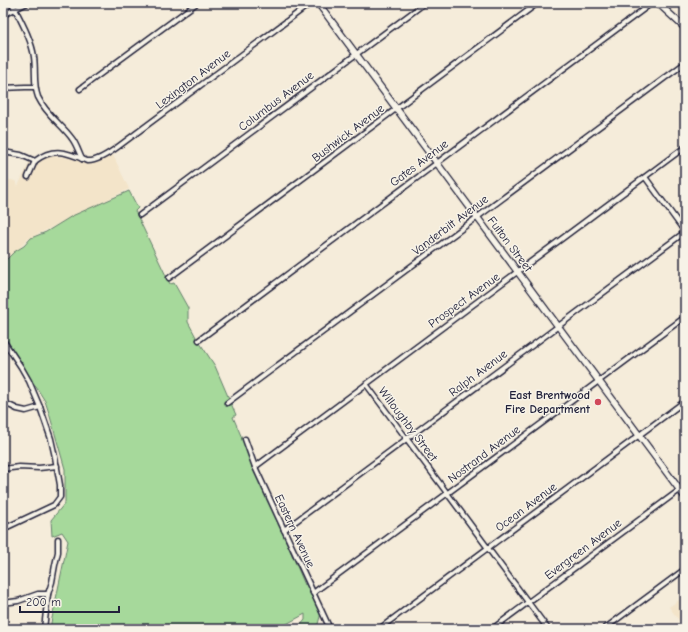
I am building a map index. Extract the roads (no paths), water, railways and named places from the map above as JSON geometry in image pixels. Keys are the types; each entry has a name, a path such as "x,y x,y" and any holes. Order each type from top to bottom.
{"street":[{"path":"12,3 32,47 34,57 35,87 38,97 49,114 73,140 82,159"},
{"path":"3,15 27,3"},
{"path":"80,89 197,3"},
{"name":"Lexington Avenue","path":"82,159 90,162 110,152 311,3"},
{"name":"Fulton Street","path":"318,3 685,497"},
{"name":"Columbus Avenue","path":"140,215 425,3"},
{"name":"Bushwick Avenue","path":"169,278 538,3"},
{"name":"Gates Avenue","path":"198,340 652,3"},
{"path":"658,3 685,28"},
{"name":"Vanderbilt Avenue","path":"227,403 685,63"},
{"path":"3,88 35,87"},
{"name":"Prospect Avenue","path":"254,467 685,147"},
{"path":"3,152 21,155 34,161"},
{"path":"28,177 34,161 44,154 64,152 82,159"},
{"path":"645,177 685,232"},
{"name":"Ralph Avenue","path":"284,530 685,232"},
{"name":"Nostrand Avenue","path":"313,592 685,317"},
{"path":"3,340 29,381 40,407 51,439 60,485 60,496 54,505 3,529"},
{"name":"Willoughby Street","path":"366,384 548,629"},
{"name":"Ocean Avenue","path":"379,629 685,401"},
{"path":"3,402 17,409 26,411 40,407"},
{"name":"Eastern Avenue","path":"245,439 254,467 330,629"},
{"path":"3,469 57,466"},
{"name":"Evergreen Avenue","path":"492,629 685,486"},
{"path":"44,629 48,594 56,565 58,539"},
{"path":"604,629 685,569"},
{"path":"3,603 18,601 38,594 48,594"}],"place":[{"name":"East Brentwood Fire Department","path":"598,402"}]}
